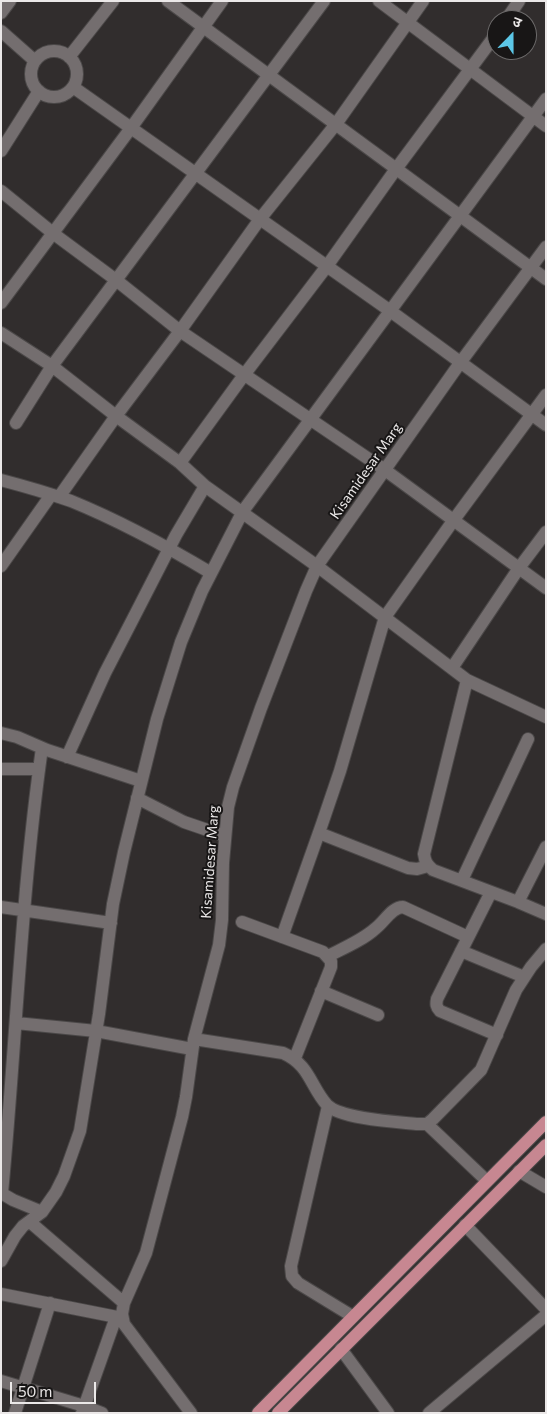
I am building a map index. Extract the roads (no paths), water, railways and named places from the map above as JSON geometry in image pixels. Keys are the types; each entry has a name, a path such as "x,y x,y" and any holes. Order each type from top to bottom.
{"main road":[{"path":"258,1413 546,1122"},
{"path":"278,1413 546,1145"}],"street":[{"path":"1,13 10,1"},
{"path":"69,57 113,1"},
{"path":"168,1 546,279"},
{"path":"1,303 54,234 222,1"},
{"path":"16,423 52,366 270,76 324,1"},
{"path":"379,1 546,126"},
{"path":"1,566 180,331 260,219 336,124 423,1"},
{"path":"1,31 36,61"},
{"path":"180,463 487,47"},
{"path":"55,51 69,57 77,71 73,87 66,94 57,97 48,96 39,91 31,77 32,68 36,61 41,55 55,51"},
{"path":"73,87 389,310 546,425"},
{"path":"1,151 39,91"},
{"path":"1,1261 14,1236 42,1212 56,1192 80,1132 111,923 124,852 157,719 181,642 211,573 243,512 389,310 546,99"},
{"path":"1,191 180,331 385,470 546,588"},
{"name":"Kisamidesar Marg","path":"83,1409 124,1302 146,1253 186,1097 193,1044 219,945 222,920 224,836 233,787 261,708 317,566 460,363 546,246"},
{"path":"1,333 52,366 180,463 205,486 317,566 467,680 546,717"},
{"path":"282,937 340,771 385,617 546,395"},
{"path":"1,480 55,496 87,509 169,548 211,573"},
{"path":"67,756 105,673 169,548 205,486"},
{"path":"452,668 519,568 546,532"},
{"path":"467,680 424,854 428,866 546,914"},
{"path":"1,733 141,781"},
{"path":"462,880 528,740"},
{"path":"42,748 31,829 2,1193 13,1200 42,1212"},
{"path":"1,769 39,769"},
{"path":"137,798 184,822 224,836"},
{"path":"319,833 408,868 428,866"},
{"path":"518,902 546,847"},
{"path":"491,892 437,999 437,1008 497,1036"},
{"path":"1,907 111,923"},
{"path":"328,956 376,929 399,907 404,907 468,937"},
{"path":"242,922 323,952 331,961 295,1058"},
{"path":"16,1023 283,1053 295,1058 328,1106 336,1111 350,1116 427,1124 481,1070 516,990 546,949"},
{"path":"461,951 524,977"},
{"path":"321,991 378,1015"},
{"path":"328,1106 292,1266 292,1276 298,1283 352,1316"},
{"path":"427,1124 487,1181"},
{"path":"519,1172 546,1188"},
{"path":"30,1222 124,1302"},
{"path":"465,1225 546,1309"},
{"path":"1,1294 119,1318 191,1413"},
{"path":"14,1413 50,1303"},
{"path":"429,1413 546,1315"},
{"path":"341,1349 388,1413"},
{"path":"1,1381 83,1409 102,1413"}]}
